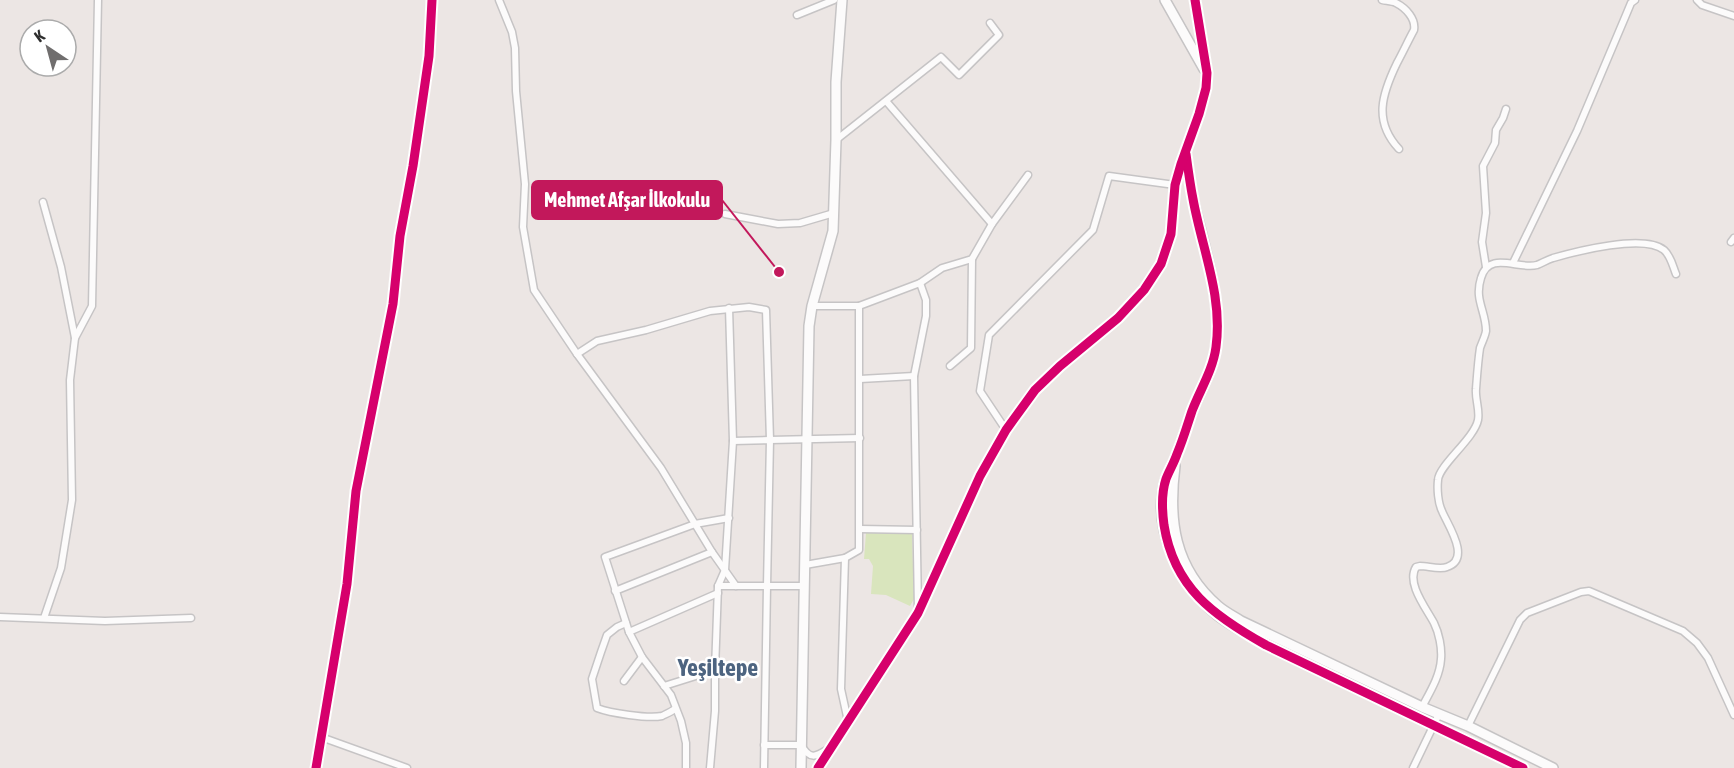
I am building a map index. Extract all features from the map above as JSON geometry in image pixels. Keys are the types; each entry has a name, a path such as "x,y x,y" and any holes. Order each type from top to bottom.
{"street":[{"path":"75,338 92,306 98,0"},
{"path":"316,768 346,584 356,490 393,304 400,236 429,56 432,0"},
{"path":"499,0 512,32 515,48 516,100 525,184 523,227 534,290 577,354 661,468 712,552 736,586"},
{"path":"797,15 834,0"},
{"path":"801,768 809,326 832,231 834,213 836,82 842,0"},
{"path":"1165,0 1207,73"},
{"path":"818,768 918,613 980,477 1006,430 1035,390 1118,318 1144,290 1161,264 1172,234 1175,185 1206,88 1207,73 1195,0"},
{"path":"1382,0 1396,3 1413,18 1415,24 1386,87 1383,100 1385,127 1391,141 1399,149"},
{"path":"1513,263 1577,130 1631,3 1635,0"},
{"path":"1697,0 1734,16"},
{"path":"836,140 941,57 958,75 999,35 990,23"},
{"path":"886,101 992,224"},
{"path":"1422,707 1442,659 1437,631 1419,598 1413,572 1416,567 1420,566 1446,568 1454,563 1457,556 1455,536 1442,511 1438,476 1474,430 1478,421 1475,391 1480,348 1486,331 1478,300 1481,277 1486,267 1482,242 1486,213 1483,166 1495,142 1496,130 1506,109"},
{"path":"1186,152 1193,200 1214,286 1217,327 1216,347 1211,367 1165,481 1162,508 1173,558 1197,597 1226,621 1266,645 1523,768"},
{"path":"950,366 971,348 972,259 992,224 1028,175"},
{"path":"1006,430 980,391 989,335 1093,230 1109,176 1175,185"},
{"path":"43,202 61,267 75,338 70,380 72,500 61,568 44,618"},
{"path":"725,214 778,224 800,223 834,213"},
{"path":"1486,267 1494,263 1534,266 1554,258 1597,247 1642,244 1665,250 1676,274"},
{"path":"812,306 860,306 920,283 942,268 972,259"},
{"path":"918,613 914,376 926,316 926,300 920,283"},
{"path":"805,565 845,558 859,550 860,306"},
{"path":"577,354 597,341 710,311 750,307 766,310 770,440 764,768"},
{"path":"710,768 715,711 718,586 725,570 733,441 729,308"},
{"path":"860,379 914,376"},
{"path":"733,441 860,438"},
{"path":"1177,454 1173,515 1179,551 1189,572 1218,606 1241,621 1553,768"},
{"path":"686,768 686,743 681,721 671,695 642,657 629,632 605,557 695,524 729,518"},
{"path":"860,529 917,530"},
{"path":"615,591 712,552"},
{"path":"845,558 841,688 848,721"},
{"path":"718,586 804,586"},
{"path":"1468,726 1520,620 1527,614 1581,592 1589,591 1683,631 1697,643 1708,658 1734,715"},
{"path":"629,632 718,593"},
{"path":"0,617 105,621 191,618"},
{"path":"626,623 616,627 607,635 601,652 592,679 597,708 607,712 648,716 660,716 675,709"},
{"path":"624,681 642,657"},
{"path":"664,686 715,670"},
{"path":"1413,768 1439,714"},
{"path":"321,737 407,768"},
{"path":"764,745 801,745"},
{"path":"801,745 806,753 813,756 831,748"}],"green space":[{"path":"866,533 912,534 914,599 910,606 886,595 871,594 873,566 869,559 864,559"}],"cycle path":[{"path":"316,768 347,584 356,491 393,304 400,236 429,56 432,0"},
{"path":"818,768 918,613 980,476 1006,430 1035,390 1118,318 1144,290 1161,264 1171,234 1175,185 1206,88 1207,73 1195,0"},
{"path":"1186,154 1193,199 1211,273 1217,309 1217,328 1212,364 1163,490 1164,525 1169,547 1177,566 1199,598 1247,634 1523,768"}],"place":[{"name":"Mehmet Afşar İlkokulu","path":"779,272"}],"district":[{"name":"Yeşiltepe","path":"718,668"}]}
